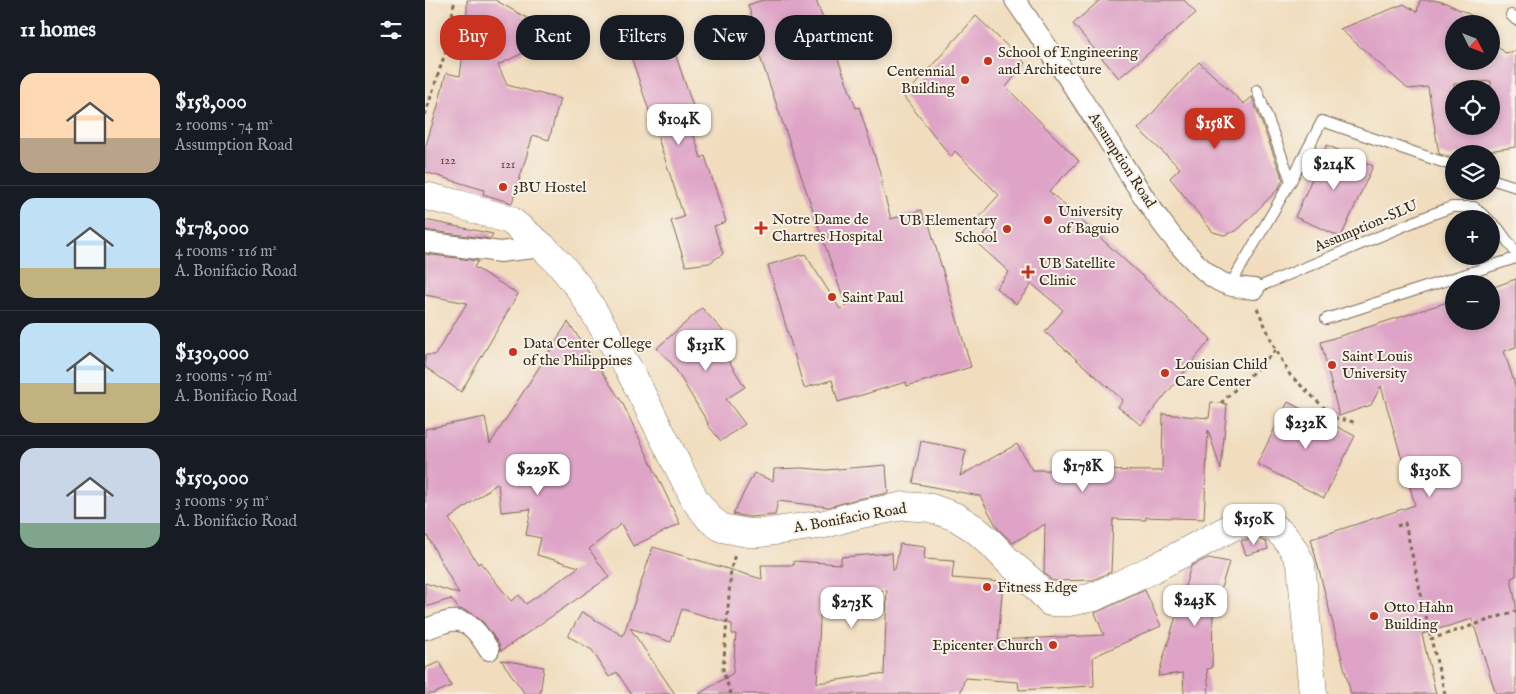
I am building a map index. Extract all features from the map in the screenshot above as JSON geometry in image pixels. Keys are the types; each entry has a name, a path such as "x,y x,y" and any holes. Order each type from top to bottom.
{"main road":[{"name":"A. Bonifacio Road","path":"425,196 510,220 543,247 580,289 631,374 695,500 710,519 722,528 748,533 761,533 825,524 856,515 904,506 931,508 956,517 975,529 1032,582 1050,602 1069,602 1094,597 1242,523 1256,522 1269,524 1279,530 1293,546 1301,564 1313,694"}],"street":[{"name":"Assumption Road","path":"1015,0 1073,84 1139,189 1169,231 1191,257 1212,276 1229,287"},
{"path":"425,242 500,252 543,247"},
{"path":"1229,287 1255,294"},
{"path":"425,630 452,620 466,623 478,633 489,650"}],"lane":[{"path":"1257,90 1291,181"},
{"path":"1229,287 1291,181 1322,121 1445,163"},
{"path":"1500,181 1516,187"},
{"name":"Assumption-SLU","path":"1255,294 1405,224 1452,207 1475,207 1478,210"},
{"path":"1500,231 1516,252"},
{"path":"1326,319 1516,258"}],"path":[{"path":"425,115 446,50 452,0"},
{"path":"1255,294 1257,309 1290,375 1335,418 1354,422"},
{"path":"1221,404 1276,350"},
{"path":"1397,526 1405,523 1445,694"},
{"path":"731,694 723,671 731,569 737,547"},
{"path":"1431,638 1516,611"}],"building":[{"path":"467,0 495,0 522,15 516,15 516,56 498,65 507,85 560,99 549,140 533,135 512,203 483,194 484,190 425,172 425,148 446,73 460,76 462,60 506,60 506,15 467,15"},
{"path":"763,0 816,0 822,15 775,15 775,60 838,60 856,108 859,107 883,182 881,183 891,219 922,210 926,225 929,224 971,367 907,386 906,382 838,402 832,380 804,388 768,265 805,254 840,309 846,306 761,60 765,60 765,15 751,15 748,5"},
{"path":"1100,0 1184,0 1196,13 1119,78 1073,24"},
{"path":"1420,0 1433,0 1446,3 1471,15 1445,15 1445,70 1500,70 1500,48 1505,53 1516,51 1516,147 1500,149 1500,145 1445,145 1445,156 1439,154 1428,87 1408,89 1340,29 1404,4 1417,12"},
{"path":"976,16 1025,63 1006,87 1079,161 1049,191 1211,339 1141,425 1118,407 1123,400 1045,332 1063,310 1032,284 1016,304 996,288 1009,272 977,243 989,229 977,219 999,195 955,151 951,157 904,97"},
{"path":"632,60 677,60 697,118 689,121 701,158 705,156 726,222 714,226 723,254 709,263 686,266 671,221 684,217"},
{"path":"1199,62 1244,104 1252,97 1283,180 1278,189 1242,226 1236,231 1224,235 1213,232 1170,178 1180,168 1138,129"},
{"path":"1327,145 1373,166 1341,237 1295,217"},
{"path":"425,220 493,234 490,239 425,230"},
{"path":"425,254 478,261 474,267 518,294 461,392 425,367 425,355 435,355 467,303 425,295"},
{"path":"1516,279 1516,347 1504,351 1516,388 1516,576 1511,578 1516,605 1516,694 1496,694 1472,619 1422,634 1436,694 1351,694 1311,539 1415,505 1381,386 1371,405 1339,416 1321,342 1445,303 1445,330 1500,330 1500,285"},
{"path":"702,308 723,331 715,339 745,387 726,399 745,424 721,441 707,424 673,365 657,348"},
{"path":"568,322 622,402 680,524 633,546 621,524 589,549 609,577 501,651 499,644 483,622 470,612 459,609 451,599 425,607 425,583 459,594 425,532 425,429 485,417 490,444","holes":["498,483 501,512 531,509 526,535 541,538 537,555 579,567 526,604 519,595 511,601 480,562 478,564 449,519"]},
{"path":"1211,402 1227,404 1221,470 1208,430 1204,519 1146,517 1146,520 1113,519 1111,572 1093,580 1052,581 1044,572 1045,524 1013,543 998,529 980,496 913,483 921,441 966,450 960,476 1017,444 1032,470 1162,471 1163,414 1209,418"},
{"path":"1288,402 1355,436 1324,498 1257,464"},
{"path":"886,465 888,493 829,507 778,501 775,515 749,517 733,514 754,473 773,481 774,469 802,468 826,470"},
{"path":"1256,538 1266,542 1268,549 1246,555 1241,541"},
{"path":"900,544 925,547 924,559 954,561 952,578 1003,582 998,640 1104,635 1095,613 1145,590 1161,626 1093,657 1094,686 1019,690 1018,682 965,678 960,694 699,694 733,673 736,634 732,634 732,624 682,609 671,642 630,628 675,694 631,694 617,672 609,677 592,650 568,636 582,612 623,636 653,547 762,579 761,565 794,565 794,561 841,564 841,557 892,553 893,569 895,569","holes":["887,590 884,675 878,674 817,683 821,599"]},
{"path":"1208,558 1229,562 1213,614 1212,668 1207,669 1209,694 1184,694 1183,673 1158,676 1191,566"},
{"path":"501,660 544,667 540,694 525,694"},
{"path":"440,662 451,686 433,694 425,694 425,668"}],"place":[{"name":"School of Engineering and Architecture","path":"988,61"},
{"name":"Centennial Building","path":"965,80"},
{"name":"3BU Hostel","path":"503,187"},
{"name":"University of Baguio","path":"1048,220"},
{"name":"Notre Dame de Chartres Hospital","path":"761,228"},
{"name":"UB Elementary School","path":"1007,229"},
{"name":"UB Satellite Clinic","path":"1028,272"},
{"name":"Saint Paul","path":"832,297"},
{"name":"Data Center College of the Philippines","path":"513,352"},
{"name":"Saint Louis University","path":"1332,365"},
{"name":"Louisian Child Care Center","path":"1165,373"},
{"name":"Fitness Edge","path":"987,587"},
{"name":"Otto Hahn Building","path":"1374,616"},
{"name":"Epicenter Church","path":"1053,645"}]}
